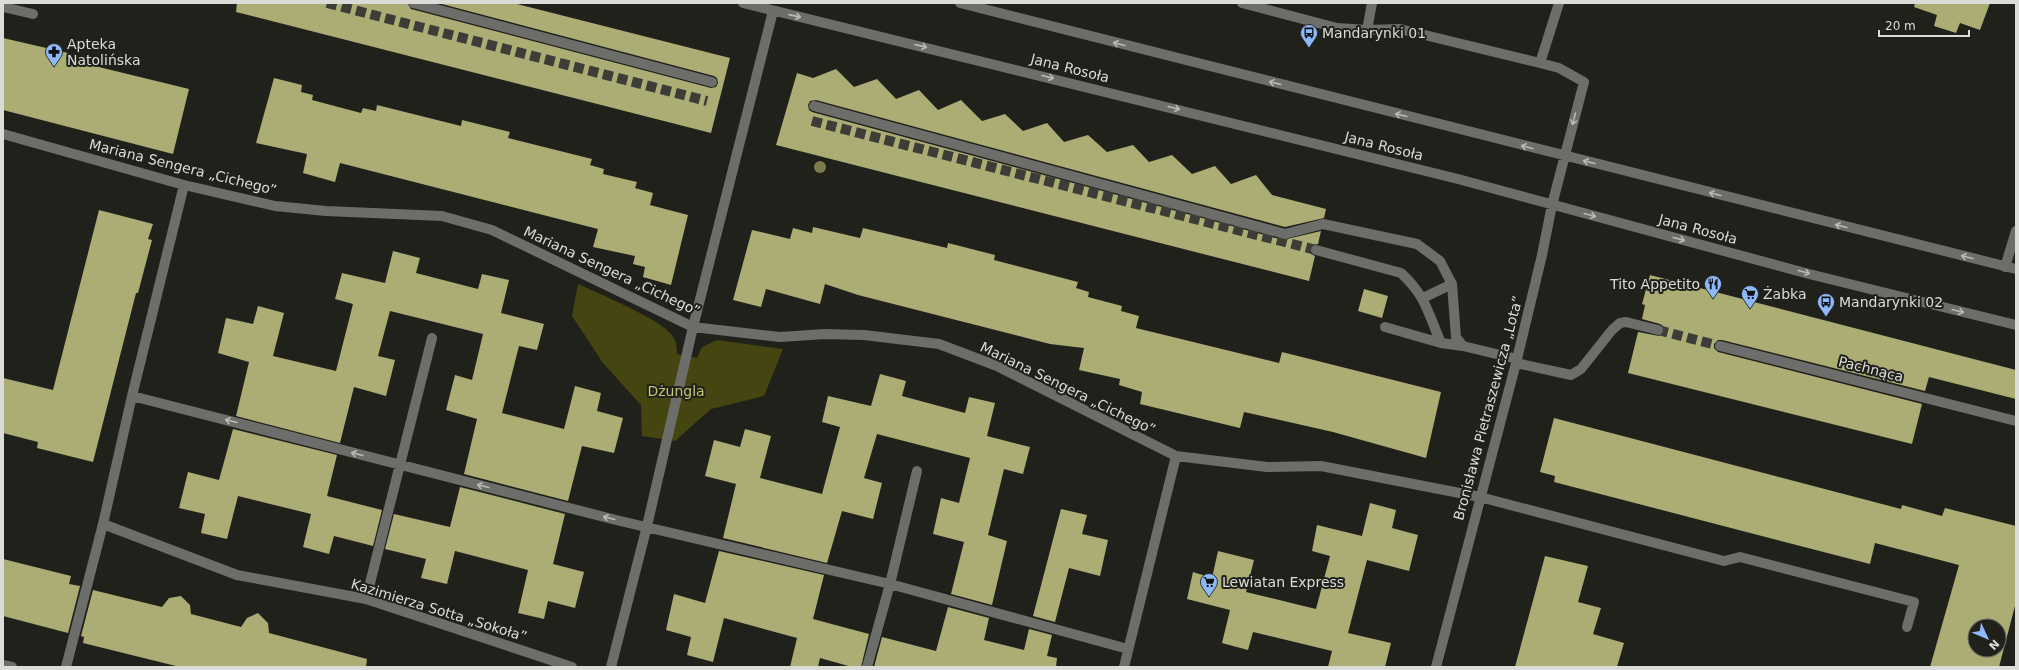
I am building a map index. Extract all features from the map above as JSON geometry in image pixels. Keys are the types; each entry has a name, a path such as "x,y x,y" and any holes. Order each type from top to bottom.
{"street":[{"path":"414,3 712,82"},
{"name":"Jana Rosoła","path":"743,3 1458,179 1809,274 2016,325"},
{"path":"960,3 2016,269"},
{"path":"1242,3 1337,28 1368,30 1400,29 1540,63 1559,3"},
{"path":"1368,30 1372,3"},
{"path":"3,6 33,14"},
{"path":"611,667 647,526 692,326 773,11"},
{"name":"Bronisława Pietraszewicza „Lota”","path":"1436,667 1516,361 1542,255 1552,204 1584,82 1559,68 1540,63"},
{"path":"814,106 1285,234 1323,224 1418,244 1440,261 1452,284 1456,337 1463,346"},
{"name":"Mariana Sengera „Cichego”","path":"3,134 184,185 275,206 326,211 442,216 492,230 692,326 780,337 825,334 864,335 939,344 997,366 1176,456 1267,467 1321,466 1480,497 1724,561 1740,557 1914,602 1908,627"},
{"path":"66,667 103,524 132,396 184,185"},
{"path":"2005,267 2016,232"},
{"path":"1316,250 1400,273 1423,298 1441,343"},
{"path":"1423,298 1452,284"},
{"path":"1385,327 1441,343 1463,346 1571,375 1581,369 1612,330 1620,323 1626,322 1658,330"},
{"path":"366,599 432,338"},
{"name":"Pachnąca","path":"1720,346 2016,421"},
{"path":"132,396 401,465 890,584 1128,649"},
{"path":"1124,667 1176,456"},
{"path":"867,667 890,584 917,471"},
{"name":"Kazimierza Sotta „Sokoła”","path":"103,524 237,575 366,599 572,667"},
{"path":"3,665 12,667"}],"green space":[{"name":"Dżungla","path":"578,284 641,314 664,328 674,339 677,354 697,358 702,347 717,340 783,349 764,396 711,409 675,441 642,436 641,405 603,363 572,316"}],"building":[{"path":"237,3 407,3 411,9 711,88 716,87 718,83 717,78 714,76 438,3 513,3 730,58 711,133 236,12"},
{"path":"1915,3 1990,3 1980,30 1960,23 1956,33 1934,26 1937,15 1914,7"},
{"path":"3,38 68,53 66,59 189,89 173,154 3,110"},
{"path":"836,69 854,87 877,79 896,99 919,90 938,110 961,100 982,121 1005,114 1023,131 1047,123 1064,142 1088,135 1107,152 1133,145 1149,162 1172,155 1192,174 1215,166 1231,184 1256,175 1272,195 1326,209 1324,218 1285,227 816,100 810,101 808,105 809,110 812,112 1283,240 1321,231 1318,244 1312,245 1310,249 1311,254 1315,256 1309,281 776,145 797,73 813,78"},
{"path":"274,78 302,85 301,92 313,95 312,100 361,113 363,108 376,111 377,105 461,126 462,120 510,132 508,138 592,159 590,165 604,169 603,174 637,182 635,188 653,193 650,205 688,215 671,285 643,277 645,267 633,264 635,256 593,247 598,229 340,163 335,182 303,173 307,154 256,143"},
{"path":"99,210 153,224 148,239 152,240 138,293 136,293 93,462 37,448 38,442 3,433 3,378 53,390"},
{"path":"813,227 860,238 863,228 947,248 948,243 995,255 994,260 1078,282 1076,288 1089,292 1088,297 1122,306 1121,311 1139,316 1136,328 1279,363 1282,352 1441,392 1426,458 1333,432 1244,412 1240,428 1140,404 1142,392 1119,385 1120,379 1079,370 1084,348 1050,344 858,295 825,284 820,304 766,289 761,307 733,300 752,230 790,239 793,228 812,233"},
{"path":"393,251 420,258 416,273 478,289 482,274 509,280 501,313 544,324 537,350 519,346 502,413 564,429 575,386 601,393 597,411 623,418 614,453 582,446 568,501 464,474 477,419 446,410 455,375 472,380 483,334 390,311 378,356 395,360 386,396 354,387 340,443 236,416 249,362 218,353 226,318 253,324 258,306 284,313 273,356 336,371 353,304 335,299 342,273 385,283"},
{"path":"1650,275 2016,370 2016,399 1929,377 1925,391 1722,340 1718,340 1714,344 1714,348 1718,352 1922,404 1912,444 1628,373 1638,332 1659,336 1664,331 1663,326 1660,324 1642,319 1645,305 1642,304"},
{"path":"1364,289 1388,296 1382,318 1358,311"},
{"path":"880,374 906,381 902,396 965,413 969,397 995,403 987,436 1030,447 1023,474 1004,469 988,535 1007,541 992,605 951,594 964,542 933,534 941,498 959,503 970,458 877,434 864,478 882,483 873,519 842,511 827,563 723,538 736,484 705,476 714,440 740,447 745,429 771,436 760,478 822,494 840,427 822,422 828,396 871,406"},
{"path":"1554,418 1901,509 1902,505 1942,516 1945,508 2016,526 2016,602 2007,636 2007,618 1967,618 1967,658 2001,658 1999,667 1930,667 1959,565 1875,543 1870,564 1554,482 1555,476 1540,472"},
{"path":"233,429 337,455 327,496 382,510 373,546 334,536 329,554 303,547 311,514 238,496 227,539 201,533 205,514 179,508 188,472 219,480"},
{"path":"460,487 565,514 553,564 584,572 575,608 548,601 544,619 518,613 528,570 455,551 447,584 421,578 426,559 385,549 394,514 450,527"},
{"path":"1370,503 1396,510 1392,528 1418,535 1409,571 1367,560 1348,633 1391,643 1385,667 1328,667 1332,651 1253,632 1248,650 1222,643 1230,610 1187,599 1193,572 1212,578 1218,551 1254,560 1246,592 1316,609 1330,556 1312,551 1317,525 1362,536"},
{"path":"1061,509 1087,515 1082,534 1108,540 1100,576 1069,568 1055,622 1033,616"},
{"path":"719,551 824,575 813,619 869,634 861,667 852,667 820,658 818,667 790,667 797,638 724,618 713,662 687,655 691,637 666,630 674,594 705,603"},
{"path":"1545,556 1588,566 1578,602 1601,608 1593,634 1624,643 1617,667 1515,667"},
{"path":"3,559 71,576 69,584 80,586 68,633 3,616"},
{"path":"93,590 162,607 169,598 181,596 190,605 191,614 241,627 247,618 258,613 268,623 269,633 367,659 366,667 180,667 83,643 84,637 81,636"},
{"path":"948,607 989,618 984,640 1024,650 1029,629 1052,635 1047,656 1057,658 1056,667 874,667 882,637 936,651"}],"tunnel":[{"path":"327,3 707,101"},
{"path":"812,121 1316,250"},
{"path":"1658,330 1720,346"}],"place":[{"name":"Mandarynki 01","path":"1309,48"},
{"name":"Apteka Natolińska","path":"54,67"},
{"name":"Tito Appetito","path":"1713,299"},
{"name":"Żabka","path":"1750,309"},
{"name":"Mandarynki 02","path":"1826,317"},
{"name":"Lewiatan Express","path":"1209,597"}]}
